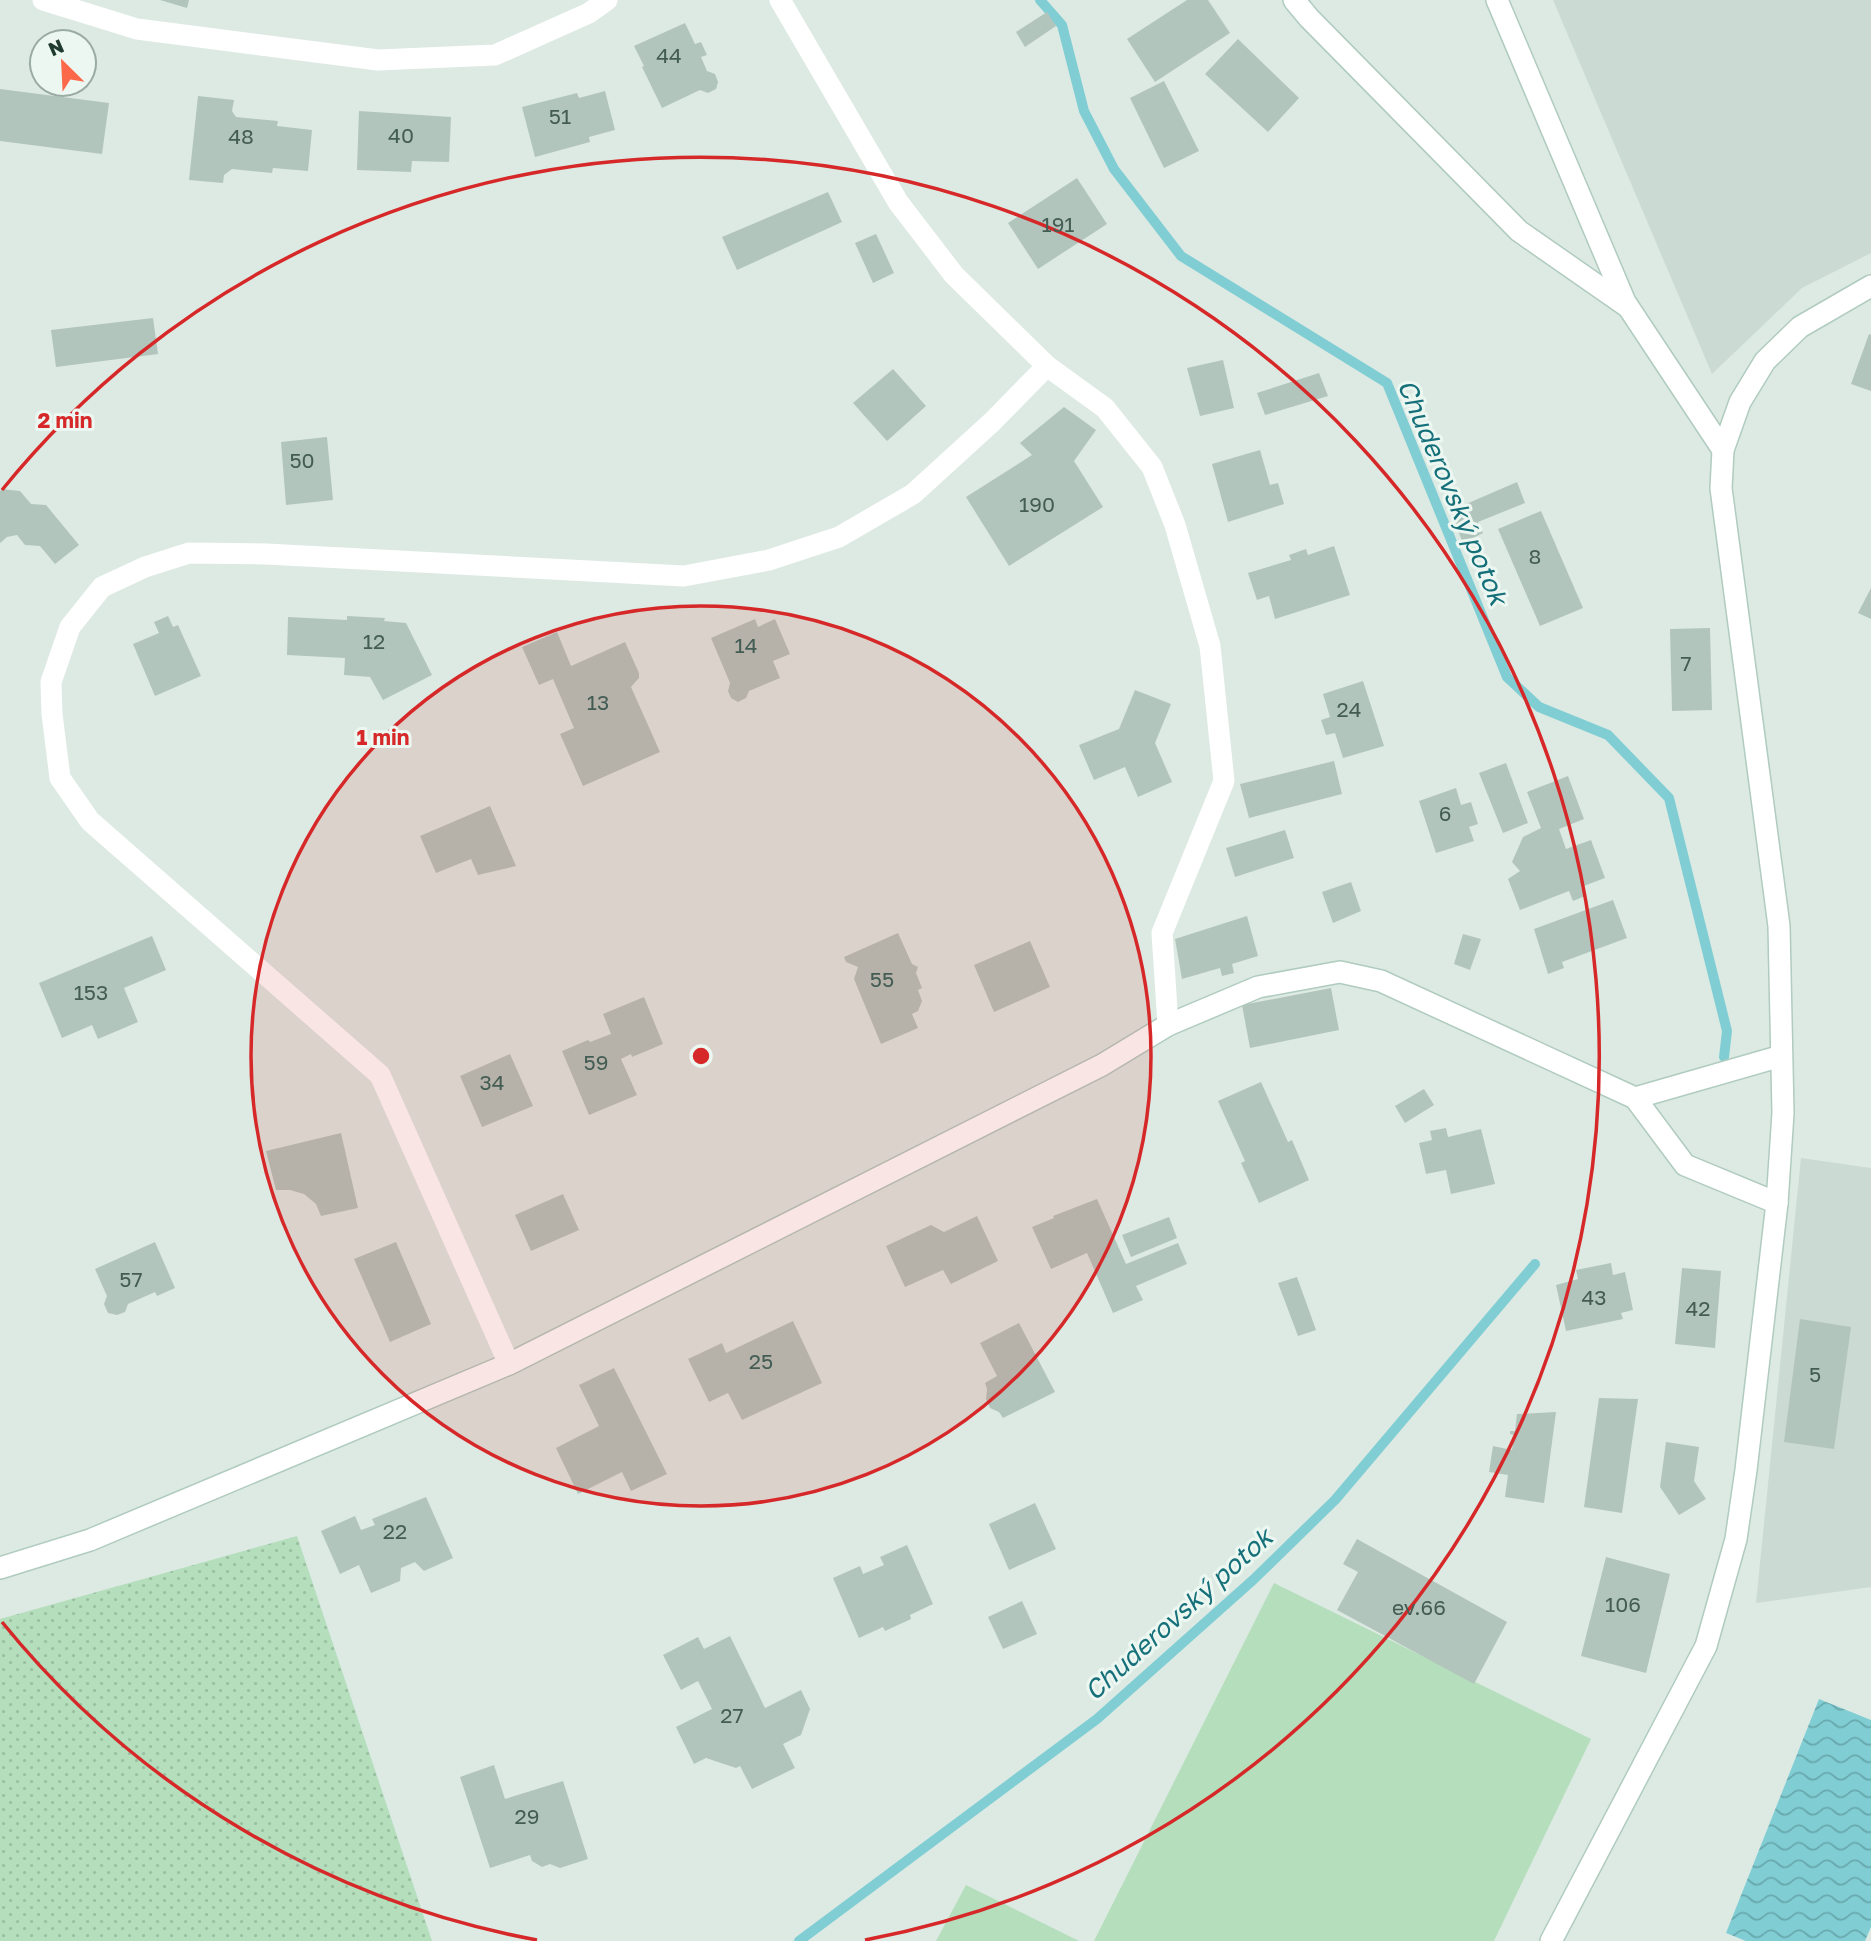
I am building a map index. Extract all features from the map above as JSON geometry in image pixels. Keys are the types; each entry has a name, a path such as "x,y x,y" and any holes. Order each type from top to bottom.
{"street":[{"path":"43,0 137,29 378,60 495,55 589,13 607,0"},
{"path":"780,0 898,202 954,275 1047,366 1105,408 1152,467 1175,525 1210,646 1224,781 1162,933 1168,1025"},
{"path":"1294,0 1318,28 1519,231 1629,309"},
{"path":"1497,0 1629,309 1723,450"},
{"path":"1551,1941 1706,1646 1736,1539 1777,1203 1783,1113 1779,926 1721,488 1723,450 1740,401 1765,361 1800,327 1871,286"},
{"path":"509,1364 380,1075 90,821 60,778 51,682 70,627 103,587 145,567 189,554 266,554 684,576 769,560 839,537 913,494 992,422 1047,366"},
{"path":"0,1568 90,1539 509,1364 1102,1065 1168,1025 1258,987 1340,972 1381,981 1635,1098 1685,1165 1777,1203"},
{"path":"1635,1098 1781,1056"}],"shaded area":[{"path":"1553,0 1871,0 1871,253 1802,288 1712,374"},
{"path":"1801,1158 1871,1168 1871,1587 1756,1603"}],"green space":[{"path":"297,1536 432,1941 0,1941 0,1619"},
{"path":"1274,1583 1591,1739 1494,1941 1094,1941"},
{"path":"966,1885 1079,1941 936,1941"}],"water":[{"path":"1819,1699 1871,1720 1871,1927 1865,1941 1746,1941 1726,1933"}],"building":[{"path":"160,0 189,0 187,8"},
{"path":"1187,0 1208,0 1230,33 1155,82 1127,39"},
{"path":"1047,12 1056,26 1025,47 1016,32"},
{"path":"685,23 695,44 701,42 707,55 701,57 707,71 715,74 718,82 716,89 708,93 700,90 662,108 634,46"},
{"path":"1238,39 1299,98 1268,132 1205,74"},
{"path":"1164,81 1199,151 1164,168 1130,98"},
{"path":"0,89 28,93 28,98 70,98 109,103 102,154 0,141"},
{"path":"605,91 615,130 589,137 590,142 535,157 522,107 577,93 579,98"},
{"path":"198,96 234,100 232,111 236,117 278,121 277,126 312,130 308,171 273,168 272,173 232,169 224,175 223,183 189,180"},
{"path":"359,111 451,117 449,162 412,161 411,172 357,170"},
{"path":"1077,178 1107,224 1038,269 1008,223"},
{"path":"828,192 842,222 737,270 722,237"},
{"path":"876,234 894,273 873,283 855,243"},
{"path":"153,318 158,354 56,367 51,330"},
{"path":"1869,334 1871,335 1871,391 1851,384"},
{"path":"1223,360 1234,408 1200,416 1187,368"},
{"path":"893,369 926,406 887,441 853,403"},
{"path":"1319,373 1328,396 1265,415 1257,393"},
{"path":"1064,407 1096,430 1074,461 1103,507 1009,566 966,497 1032,455 1020,443"},
{"path":"327,437 333,500 286,505 281,442"},
{"path":"1260,450 1270,485 1278,483 1284,504 1228,522 1212,464"},
{"path":"1517,482 1525,503 1478,522 1483,533 1463,543 1450,511"},
{"path":"2,489 20,491 31,504 46,505 79,545 55,564 40,546 25,545 17,535 7,537 0,543"},
{"path":"1541,511 1583,608 1540,626 1498,529"},
{"path":"1334,546 1350,595 1275,619 1269,596 1257,600 1248,573 1291,560 1289,555 1306,549 1308,555"},
{"path":"1871,588 1871,619 1858,613"},
{"path":"168,616 173,627 178,625 201,676 155,696 133,644 159,633 154,622"},
{"path":"347,616 385,618 384,621 406,623 432,675 383,700 370,677 344,675 345,658 287,655 288,617 347,620"},
{"path":"755,619 758,627 775,619 790,654 773,661 780,678 749,691 746,698 738,702 731,698 728,691 730,683 711,638"},
{"path":"1710,628 1712,710 1672,711 1670,629"},
{"path":"557,632 571,666 625,642 639,673 639,678 631,687 660,752 583,786 560,734 574,728 553,679 539,685 522,647"},
{"path":"1363,681 1384,746 1343,758 1335,733 1326,735 1321,720 1330,717 1323,694"},
{"path":"1135,690 1171,704 1155,743 1172,782 1138,797 1125,767 1094,780 1079,745 1119,729"},
{"path":"1334,761 1342,794 1249,818 1240,784"},
{"path":"1506,763 1528,823 1503,833 1479,773"},
{"path":"1568,776 1584,819 1559,829 1566,849 1591,840 1605,878 1581,887 1585,896 1573,901 1569,891 1520,910 1508,879 1520,871 1512,862 1523,837 1541,828 1527,792"},
{"path":"1456,788 1461,805 1471,802 1478,824 1469,827 1474,841 1436,853 1419,801"},
{"path":"490,806 516,866 478,875 471,859 436,873 420,836"},
{"path":"1285,830 1294,858 1235,877 1226,848"},
{"path":"1351,882 1361,911 1333,923 1322,892"},
{"path":"1613,900 1627,938 1562,962 1564,968 1548,974 1534,929"},
{"path":"1247,916 1258,956 1232,964 1234,973 1222,976 1220,968 1182,979 1175,939"},
{"path":"898,933 912,964 918,967 916,973 922,988 918,990 922,1001 918,1011 912,1014 918,1028 881,1044 854,979 858,967 846,962 844,957"},
{"path":"1463,934 1481,939 1470,970 1454,964"},
{"path":"152,936 166,970 124,988 138,1022 98,1039 92,1025 62,1038 39,983"},
{"path":"1030,941 1050,987 994,1012 974,965"},
{"path":"1331,988 1339,1030 1250,1048 1242,1005"},
{"path":"644,997 663,1044 621,1059 637,1095 589,1115 562,1051 611,1034 603,1014"},
{"path":"510,1054 533,1106 482,1127 460,1076"},
{"path":"1261,1082 1288,1142 1292,1140 1309,1180 1259,1203 1241,1163 1245,1161 1218,1101"},
{"path":"1424,1089 1434,1105 1405,1123 1395,1106"},
{"path":"1446,1128 1448,1137 1481,1129 1495,1184 1451,1194 1446,1170 1426,1174 1419,1143 1432,1140 1430,1131"},
{"path":"341,1133 358,1208 321,1216 316,1204 304,1194 276,1190 266,1151"},
{"path":"563,1194 579,1230 531,1251 515,1215"},
{"path":"1097,1199 1126,1264 1178,1243 1187,1264 1136,1286 1143,1300 1113,1313 1087,1253 1051,1269 1032,1227"},
{"path":"977,1216 998,1261 951,1284 943,1270 905,1287 886,1246 931,1225 944,1232"},
{"path":"1169,1217 1177,1238 1131,1257 1122,1235"},
{"path":"155,1242 175,1288 157,1296 155,1292 128,1304 125,1312 117,1315 108,1313 104,1304 107,1296 95,1269"},
{"path":"396,1242 431,1324 390,1342 354,1259"},
{"path":"1611,1263 1613,1275 1625,1272 1633,1310 1621,1313 1623,1319 1566,1331 1556,1285 1578,1279 1576,1270"},
{"path":"1682,1268 1721,1271 1715,1348 1675,1344"},
{"path":"1297,1277 1316,1330 1298,1336 1278,1283"},
{"path":"1800,1319 1851,1327 1834,1449 1784,1442"},
{"path":"793,1321 822,1383 742,1420 728,1393 709,1402 688,1359 722,1343 726,1353"},
{"path":"1019,1323 1055,1392 1003,1418 999,1412 990,1408 986,1399 985,1383 997,1376 980,1343"},
{"path":"614,1368 667,1474 631,1491 622,1472 578,1494 556,1448 599,1426 579,1385"},
{"path":"1599,1398 1638,1399 1622,1513 1584,1507"},
{"path":"1556,1412 1544,1503 1505,1497 1508,1475 1489,1472 1493,1446 1512,1450 1514,1435 1510,1434 1510,1431 1515,1431 1517,1414"},
{"path":"1666,1442 1699,1447 1694,1481 1706,1499 1679,1515 1660,1487"},
{"path":"426,1497 453,1558 424,1571 415,1562 401,1568 400,1581 371,1593 359,1565 340,1574 321,1531 355,1516 361,1530 375,1525 372,1519"},
{"path":"1035,1503 1056,1549 1009,1570 989,1524"},
{"path":"1357,1539 1507,1622 1474,1684 1337,1610 1358,1572 1343,1564"},
{"path":"907,1545 933,1604 910,1615 911,1619 885,1631 883,1627 859,1638 833,1578 860,1566 863,1574 884,1565 880,1557"},
{"path":"1606,1557 1670,1574 1646,1673 1581,1656"},
{"path":"1022,1601 1037,1634 1003,1649 988,1617"},
{"path":"730,1636 765,1708 801,1690 810,1709 801,1735 783,1744 795,1768 752,1789 740,1766 736,1768 706,1758 694,1764 676,1727 712,1709 698,1681 681,1690 663,1655 698,1637 704,1649"},
{"path":"494,1765 505,1799 563,1781 588,1859 560,1868 550,1864 542,1867 532,1861 530,1855 490,1868 460,1777"}],"waterway":[{"name":"Chuderovský potok","path":"1040,0 1062,25 1084,111 1114,169 1181,256 1387,383 1507,677 1539,707 1608,735 1669,798 1727,1031 1724,1057"},
{"name":"Chuderovský potok","path":"799,1941 1097,1719 1253,1580 1335,1500 1535,1264"}]}
